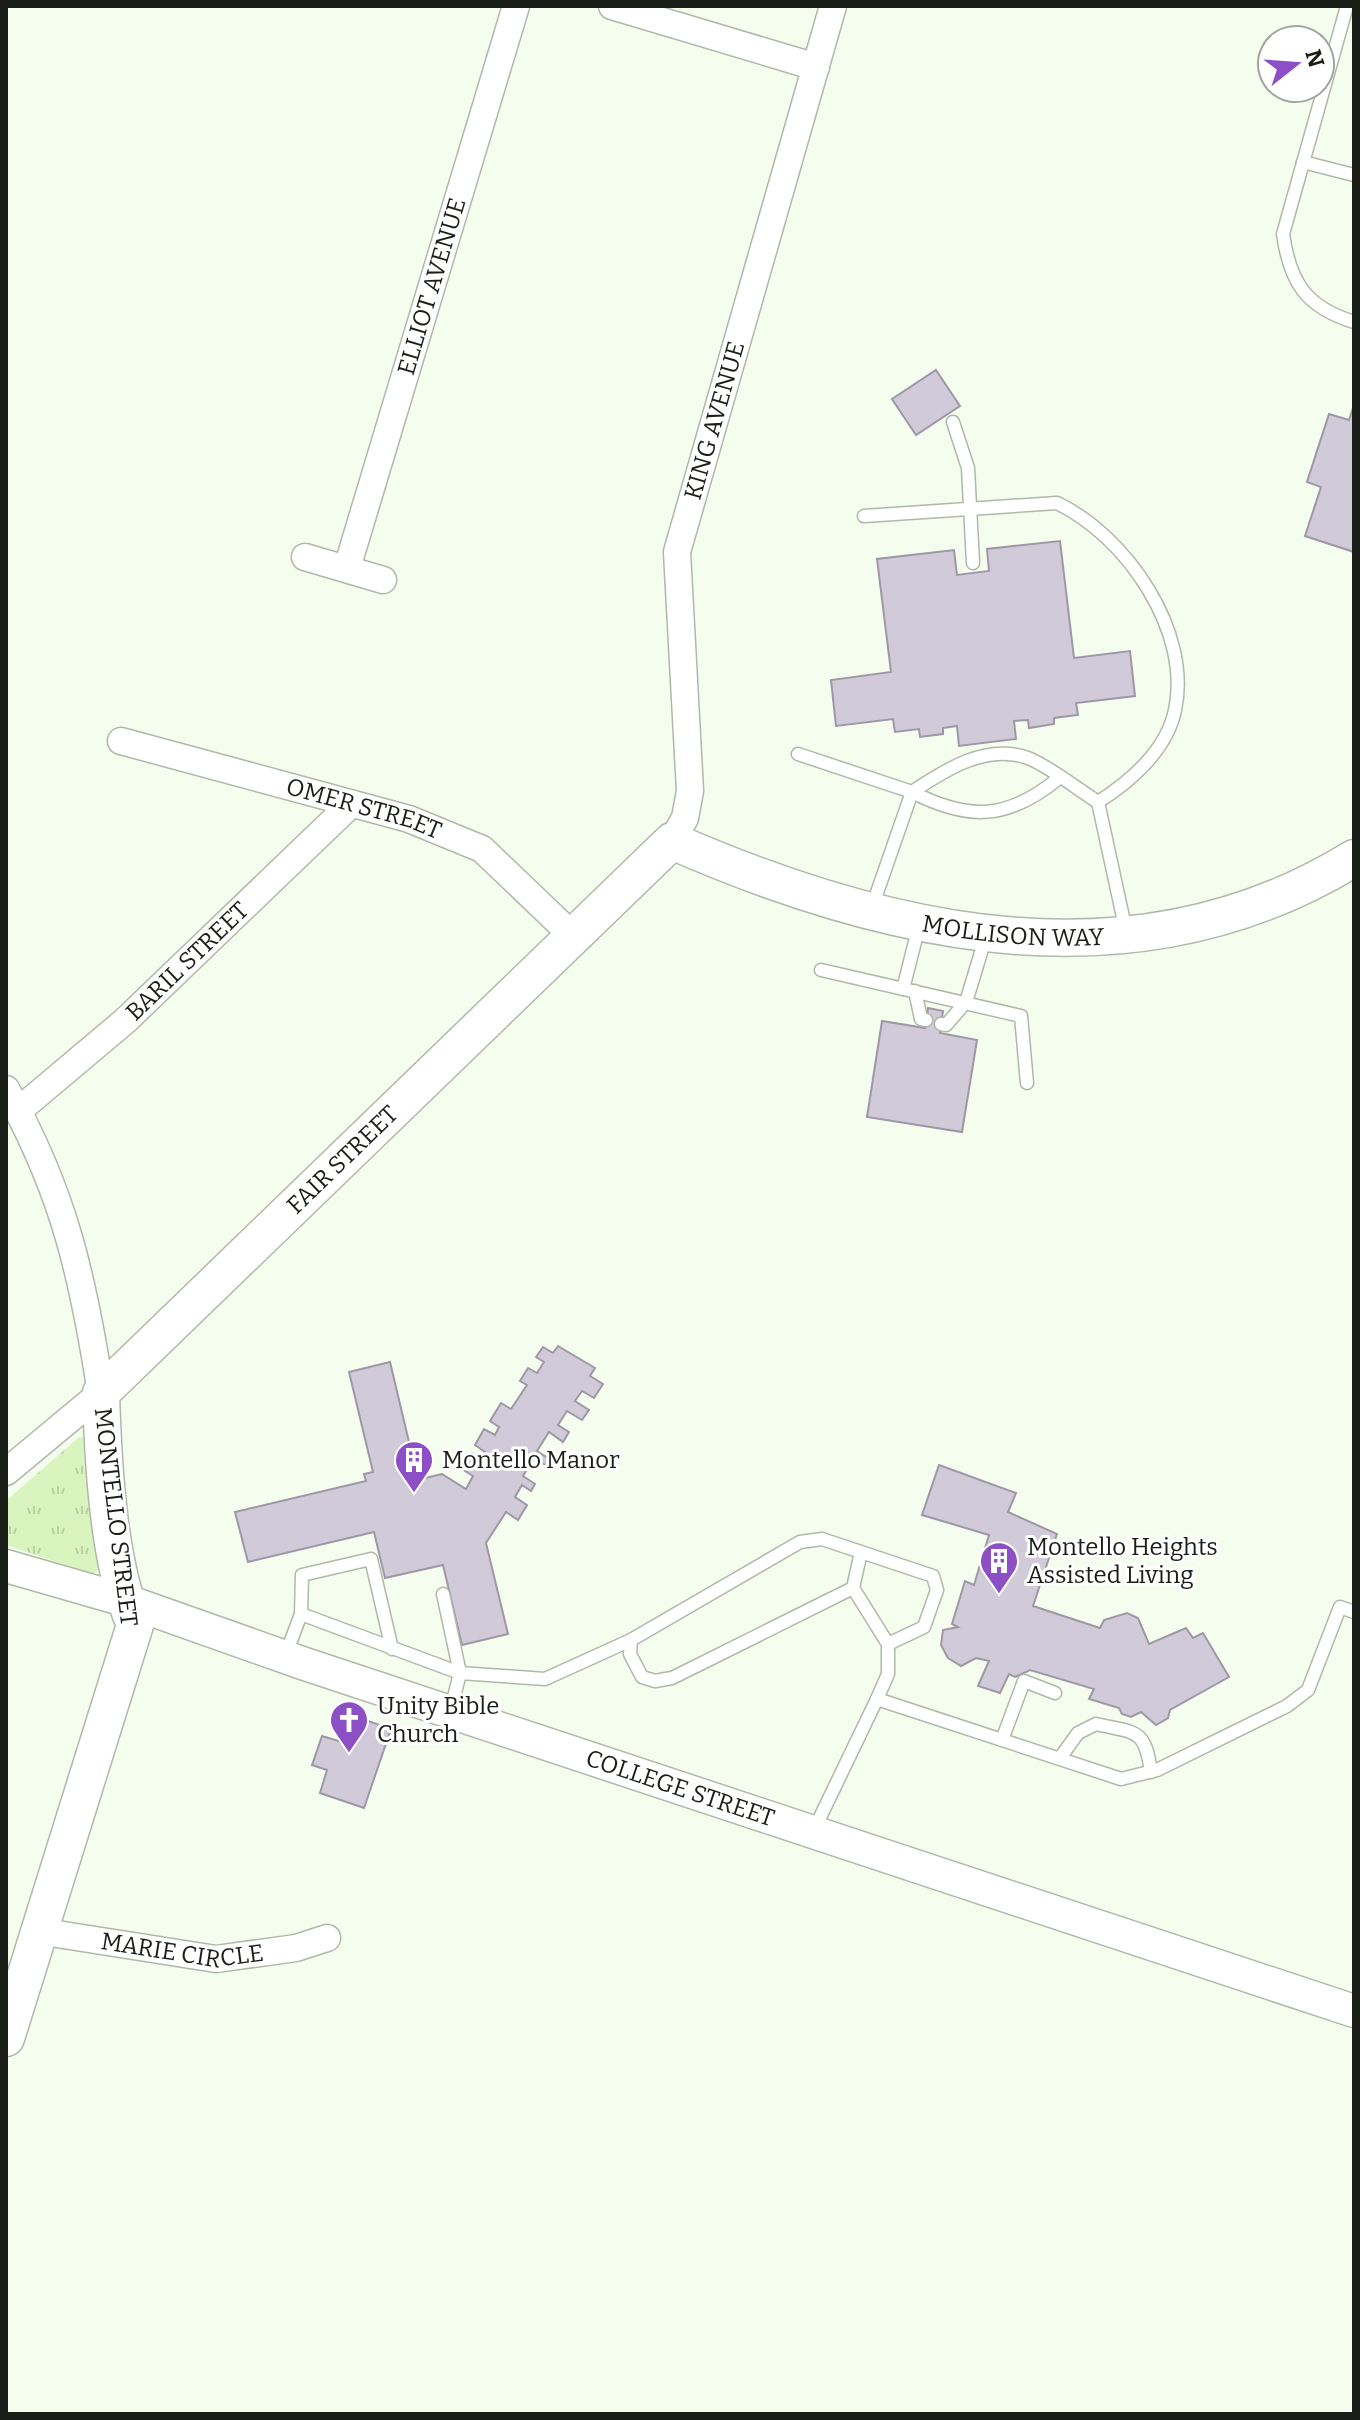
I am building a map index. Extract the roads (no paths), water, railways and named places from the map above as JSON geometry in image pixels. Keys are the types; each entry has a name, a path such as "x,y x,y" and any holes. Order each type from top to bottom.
{"main road":[{"name":"MOLLISON WAY","path":"672,841 767,880 920,923 986,936 1048,940 1127,936 1224,916 1299,886 1354,858"},
{"name":"FAIR STREET","path":"101,1393 672,841"},
{"name":"MONTELLO STREET","path":"6,2038 135,1625 124,1600 102,1433 101,1393"}],"street":[{"name":"ELLIOT AVENUE","path":"347,568 516,6"},
{"path":"612,6 816,67"},
{"name":"KING AVENUE","path":"672,841 685,818 690,791 677,552 833,6"},
{"path":"305,557 383,580"},
{"name":"OMER STREET","path":"121,741 409,819 475,845 573,936"},
{"name":"BARIL STREET","path":"12,1100 125,1021 351,804"},
{"name":"MONTELLO STREET","path":"12,1100 53,1181 76,1252 101,1393"},
{"name":"FAIR STREET","path":"6,1472 101,1393"},
{"name":"COLLEGE STREET","path":"6,1566 124,1600 285,1657 1354,2011"},
{"name":"MARIE CIRCLE","path":"38,1931 216,1959 296,1948 327,1938"}],"lane":[{"path":"1347,6 1283,234 1288,270 1320,310 1354,322"},
{"path":"1303,162 1354,175"},
{"path":"953,422 968,468 973,563"},
{"path":"864,516 1057,503 1083,515 1127,560 1164,619 1178,676 1175,712 1154,753 1127,784 1098,802"},
{"path":"798,754 912,792 939,806 974,813 1005,810 1032,800 1059,778"},
{"path":"871,910 912,792 956,764 987,755 1027,758 1098,802 1127,936"},
{"path":"920,923 909,990 921,1019 926,1020"},
{"path":"941,1024 946,1025 966,1002 986,936"},
{"path":"821,970 1021,1016 1027,1083"},
{"path":"301,1614 460,1673 545,1679 631,1640 800,1542 822,1539 933,1576 937,1590 924,1627 888,1644"},
{"path":"813,1832 888,1674 888,1644 853,1588 861,1552"},
{"path":"285,1657 301,1614 302,1575 371,1559 392,1649"},
{"path":"631,1640 630,1654 642,1677 655,1681 672,1678 853,1588"},
{"path":"443,1594 460,1673 450,1712"},
{"path":"877,1699 1121,1779 1151,1772 1287,1706 1308,1690 1340,1607 1354,1612"},
{"path":"1002,1740 1024,1681 1055,1693"},
{"path":"1060,1758 1078,1733 1096,1724 1139,1734 1147,1744 1151,1772"}],"place":[{"name":"Montello Manor","path":"414,1494"},
{"name":"Montello Heights Assisted Living","path":"999,1595"},
{"name":"Unity Bible Church","path":"349,1754"}]}
